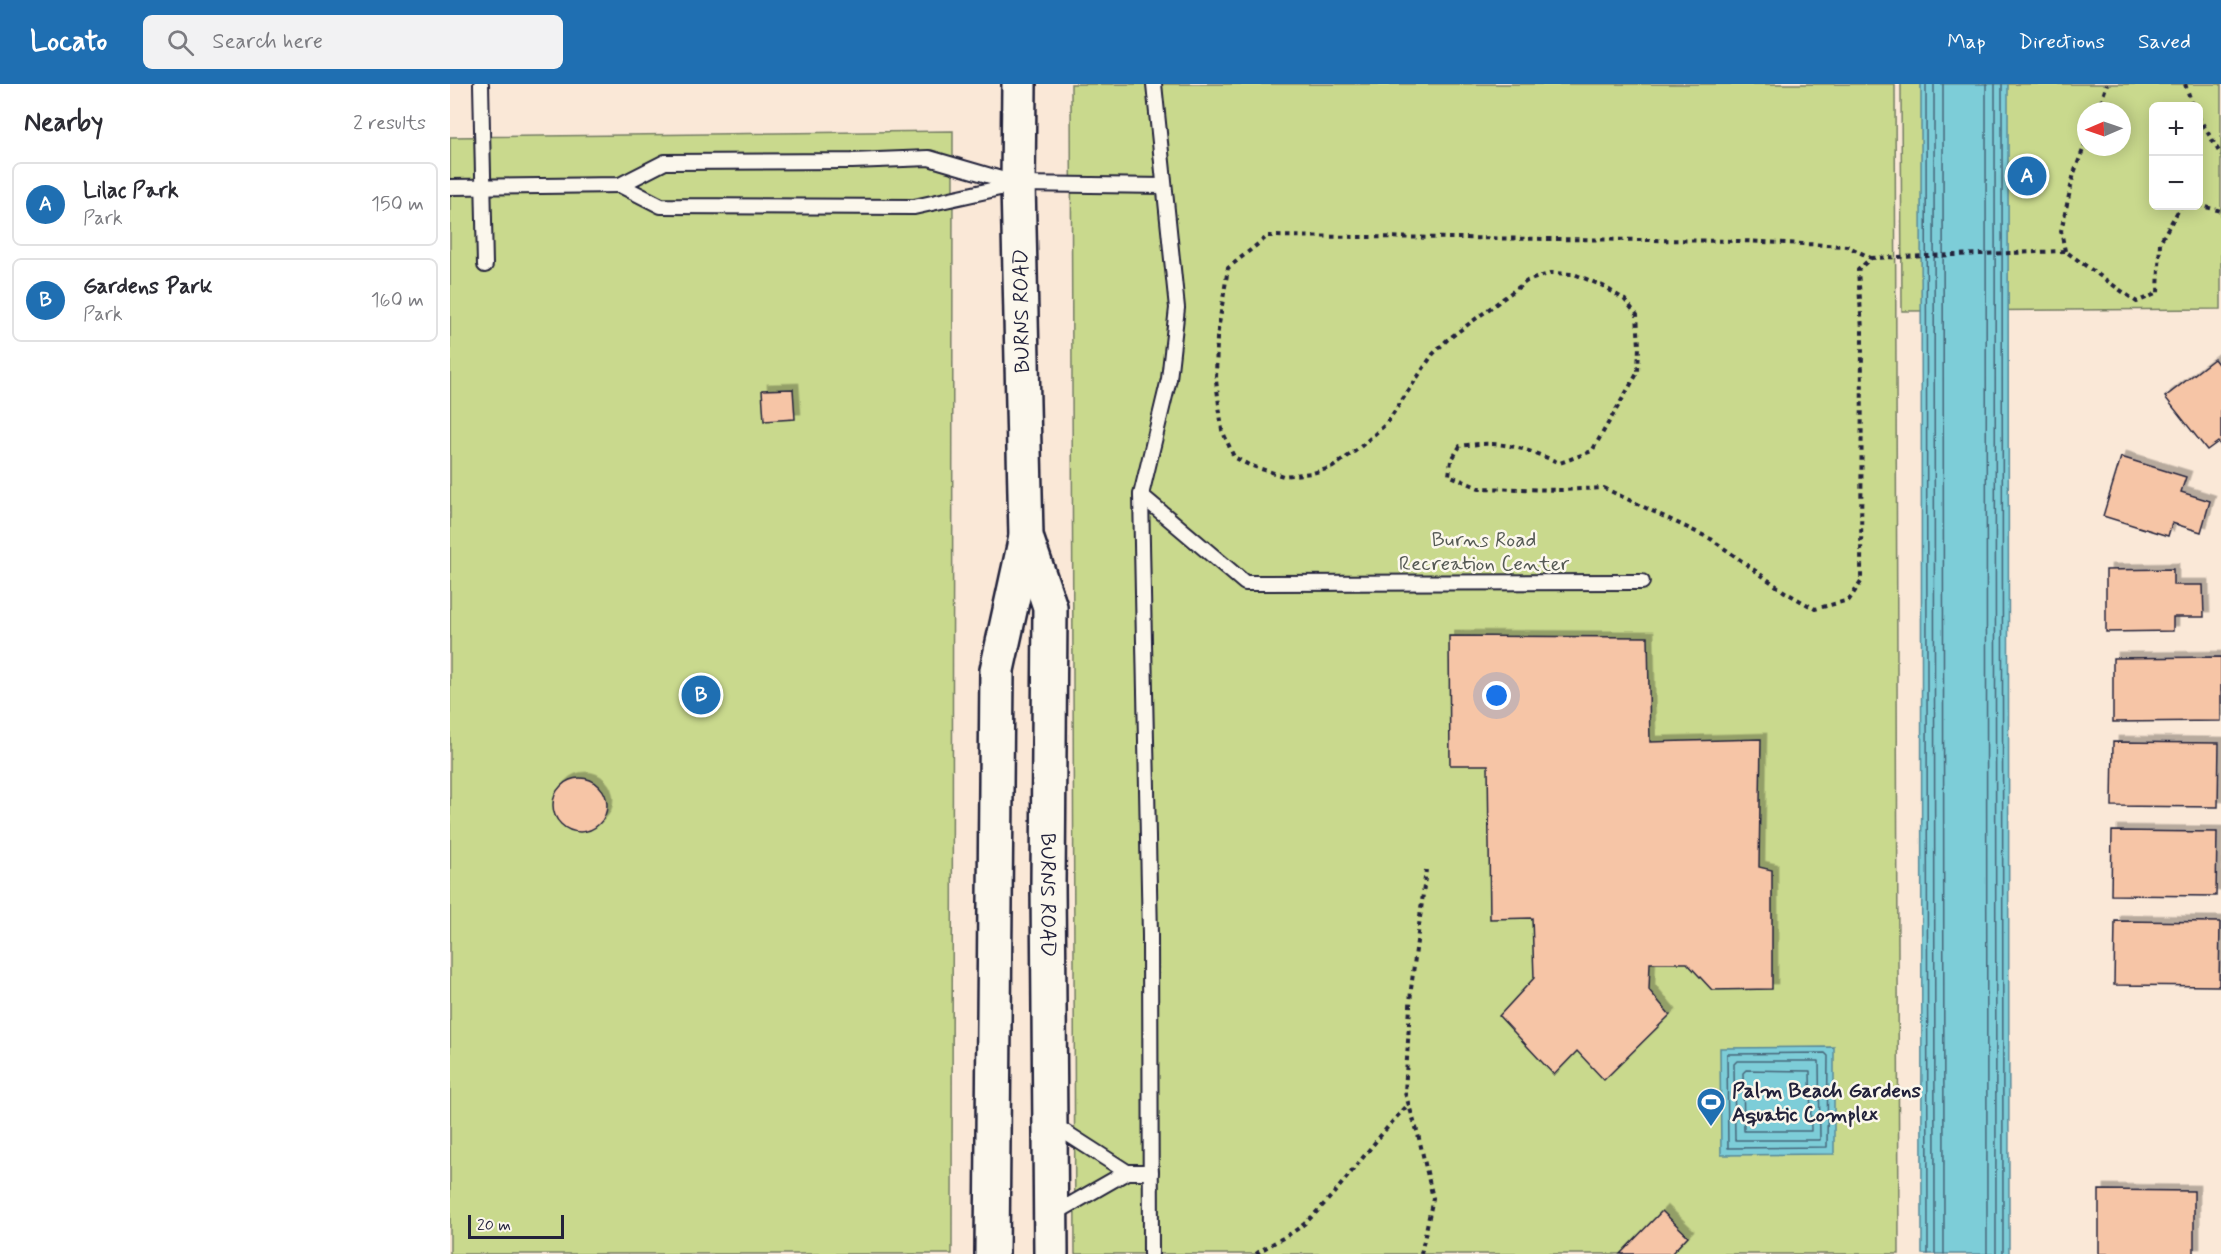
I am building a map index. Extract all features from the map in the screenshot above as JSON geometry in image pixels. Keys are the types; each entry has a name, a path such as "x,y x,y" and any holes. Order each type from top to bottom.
{"street":[{"name":"BURNS ROAD","path":"992,1254 997,670 1026,537 1018,184 1019,84"},
{"name":"BURNS ROAD","path":"1026,537 1050,607 1051,1254"}],"lane":[{"path":"481,84 485,265"},
{"path":"1151,1254 1150,936 1141,495 1169,379 1177,308 1154,84"},
{"path":"450,187 620,185 665,162 928,159 1018,184"},
{"path":"620,185 661,206 914,207 1018,184 1164,186"},
{"path":"1141,495 1245,583 1642,582"},
{"path":"1049,1122 1127,1172"},
{"path":"1051,1216 1127,1172 1151,1172"}],"path":[{"path":"2101,102 2108,84"},
{"path":"2185,84 2192,102"},
{"path":"2203,123 2221,155"},
{"path":"2065,251 2061,231 2074,173 2081,156"},
{"path":"2203,206 2221,211"},
{"path":"1871,258 1858,270 1862,330 1861,582 1849,600 1815,609 1785,592 1711,539 1604,488 1560,490 1479,488 1449,476 1451,461 1460,446 1485,442 1522,447 1560,463 1592,451 1606,429 1638,372 1640,346 1637,315 1624,300 1603,286 1574,274 1551,273 1527,281 1447,340 1433,354 1386,424 1333,467 1283,476 1261,470 1234,457 1222,430 1218,414 1216,380 1217,337 1228,268 1268,236 1742,241 1847,246 1871,258 2065,251 2137,302 2158,293 2160,242 2179,210"},
{"path":"1421,1254 1433,1198 1405,1093 1412,989 1426,870"},
{"path":"1256,1254 1302,1226 1408,1105"}],"green space":[{"name":"Burns Road Recreation Center","path":"1071,84 1895,84 1899,1254 1075,1254"},
{"path":"1901,84 2221,84 2221,309 1902,311"},
{"path":"953,131 952,1254 450,1254 450,137"}],"water":[{"path":"1921,84 2008,84 2009,1254 1922,1254"},
{"path":"1834,1047 1834,1154 1721,1155 1720,1048"}],"building":[{"path":"2214,359 2221,368 2221,446 2218,442 2207,450 2165,397"},
{"path":"793,389 795,419 764,421 762,390"},
{"path":"2121,457 2186,477 2181,492 2210,501 2201,532 2172,523 2168,536 2103,516"},
{"path":"2173,569 2173,585 2203,585 2204,617 2173,617 2173,631 2106,632 2106,570"},
{"name":"Burns Road Recreation Center","path":"1449,636 1648,637 1650,742 1761,739 1759,867 1772,870 1772,989 1712,990 1687,963 1650,963 1649,990 1670,1015 1604,1080 1577,1051 1554,1075 1499,1016 1534,978 1532,918 1490,919 1488,765 1450,765"},
{"path":"2221,657 2221,721 2113,722 2113,658"},
{"path":"2113,742 2219,743 2218,807 2112,806"},
{"path":"575,778 585,778 595,782 603,790 607,805 603,820 595,828 585,832 575,832 565,828 557,820 553,810 553,800 557,790 565,782"},
{"path":"2112,831 2217,832 2216,896 2111,895"},
{"path":"2115,921 2220,922 2219,986 2114,985"},
{"path":"2099,1190 2194,1191 2194,1254 2099,1254"},
{"path":"1662,1211 1688,1236 1671,1254 1620,1254"}],"place":[{"name":"Lilac Park","path":"2027,176"},
{"name":"Gardens Park","path":"701,695"},
{"name":"Palm Beach Gardens Aquatic Complex","path":"1711,1128"}]}
